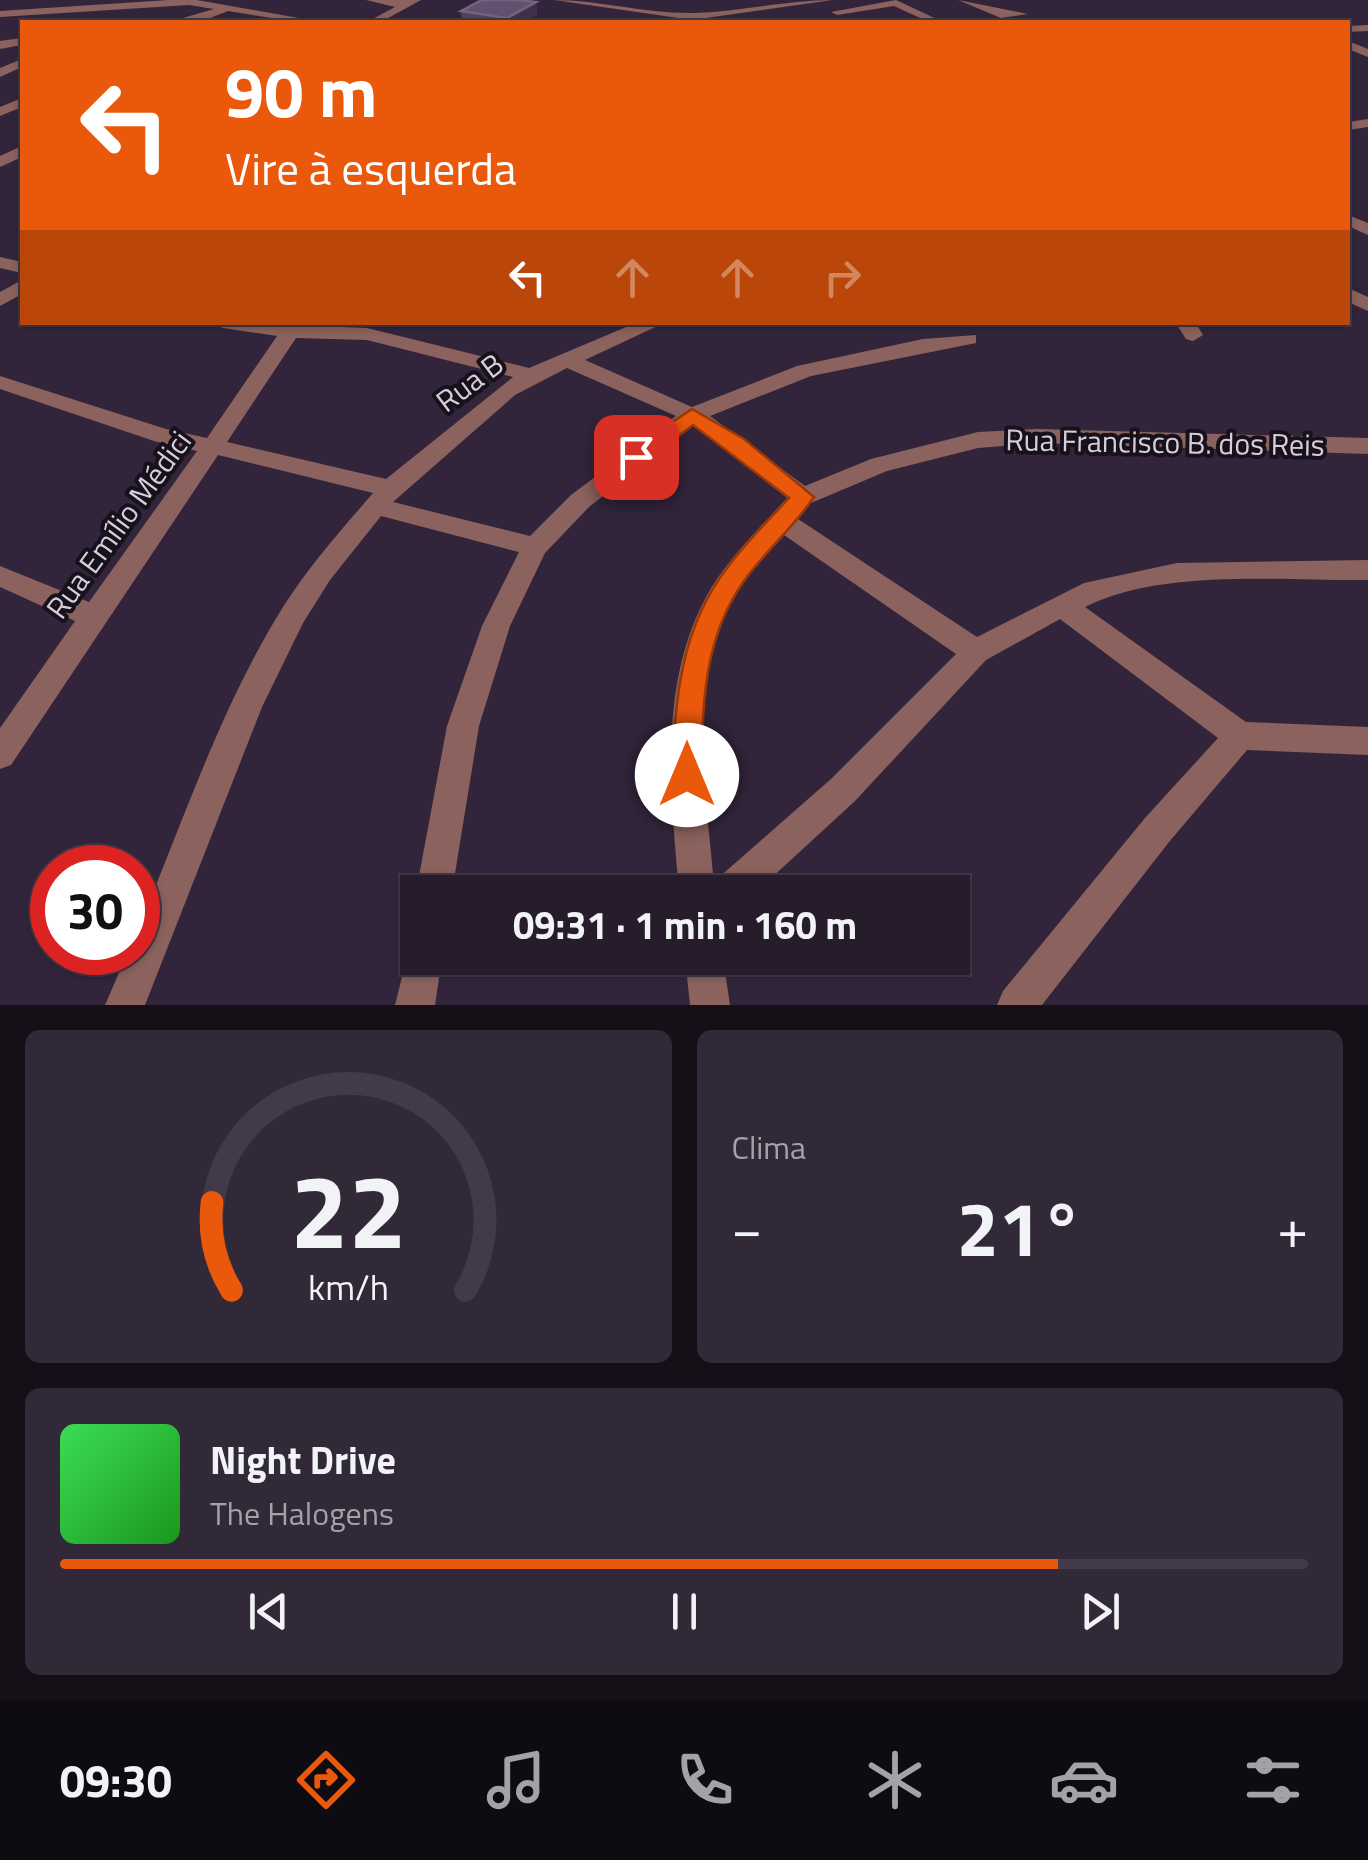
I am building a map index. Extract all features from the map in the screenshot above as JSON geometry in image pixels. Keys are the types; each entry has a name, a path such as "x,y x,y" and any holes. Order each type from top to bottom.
{"street":[{"path":"371,0 411,3"},
{"path":"559,0 680,17 729,15 828,0"},
{"path":"672,0 680,17"},
{"path":"963,0 1001,16 1027,16 990,0"},
{"path":"0,14 150,2 219,4 300,20"},
{"path":"377,20 411,3"},
{"path":"190,20 205,18 219,4"},
{"path":"838,12 898,4 933,20"},
{"path":"729,15 740,20"},
{"path":"243,325 290,332 367,334 531,374"},
{"name":"Rua B","path":"126,1005 247,707 291,618 320,573 382,497 458,429 531,374 649,325"},
{"name":"Rua Emílio Médici","path":"0,755 290,332"},
{"path":"437,875 462,726 496,626 535,547 580,501 692,415 805,371 968,339"},
{"path":"566,359 692,415 737,444 802,497"},
{"path":"0,382 213,449 324,470 382,497 535,547"},
{"name":"Rua Francisco B. dos Reis","path":"695,875 688,814 686,736 698,652 718,602 736,573 802,497 879,465 978,440 1038,436 1368,446"},
{"path":"781,520 976,652"},
{"path":"749,875 843,790 976,652 1063,606 1112,585 1177,572 1368,570"},
{"path":"0,576 92,616"},
{"path":"1063,606 1240,736 1368,741"},
{"path":"1017,1005 1157,830 1240,736"},
{"path":"415,1005 420,975"},
{"path":"706,975 710,1005"}],"building":[{"path":"482,0 536,2 507,18 461,11"}],"route":[{"path":"636,457 692,415 737,444 802,497 736,573 718,602 698,652 688,703 687,775"}]}
